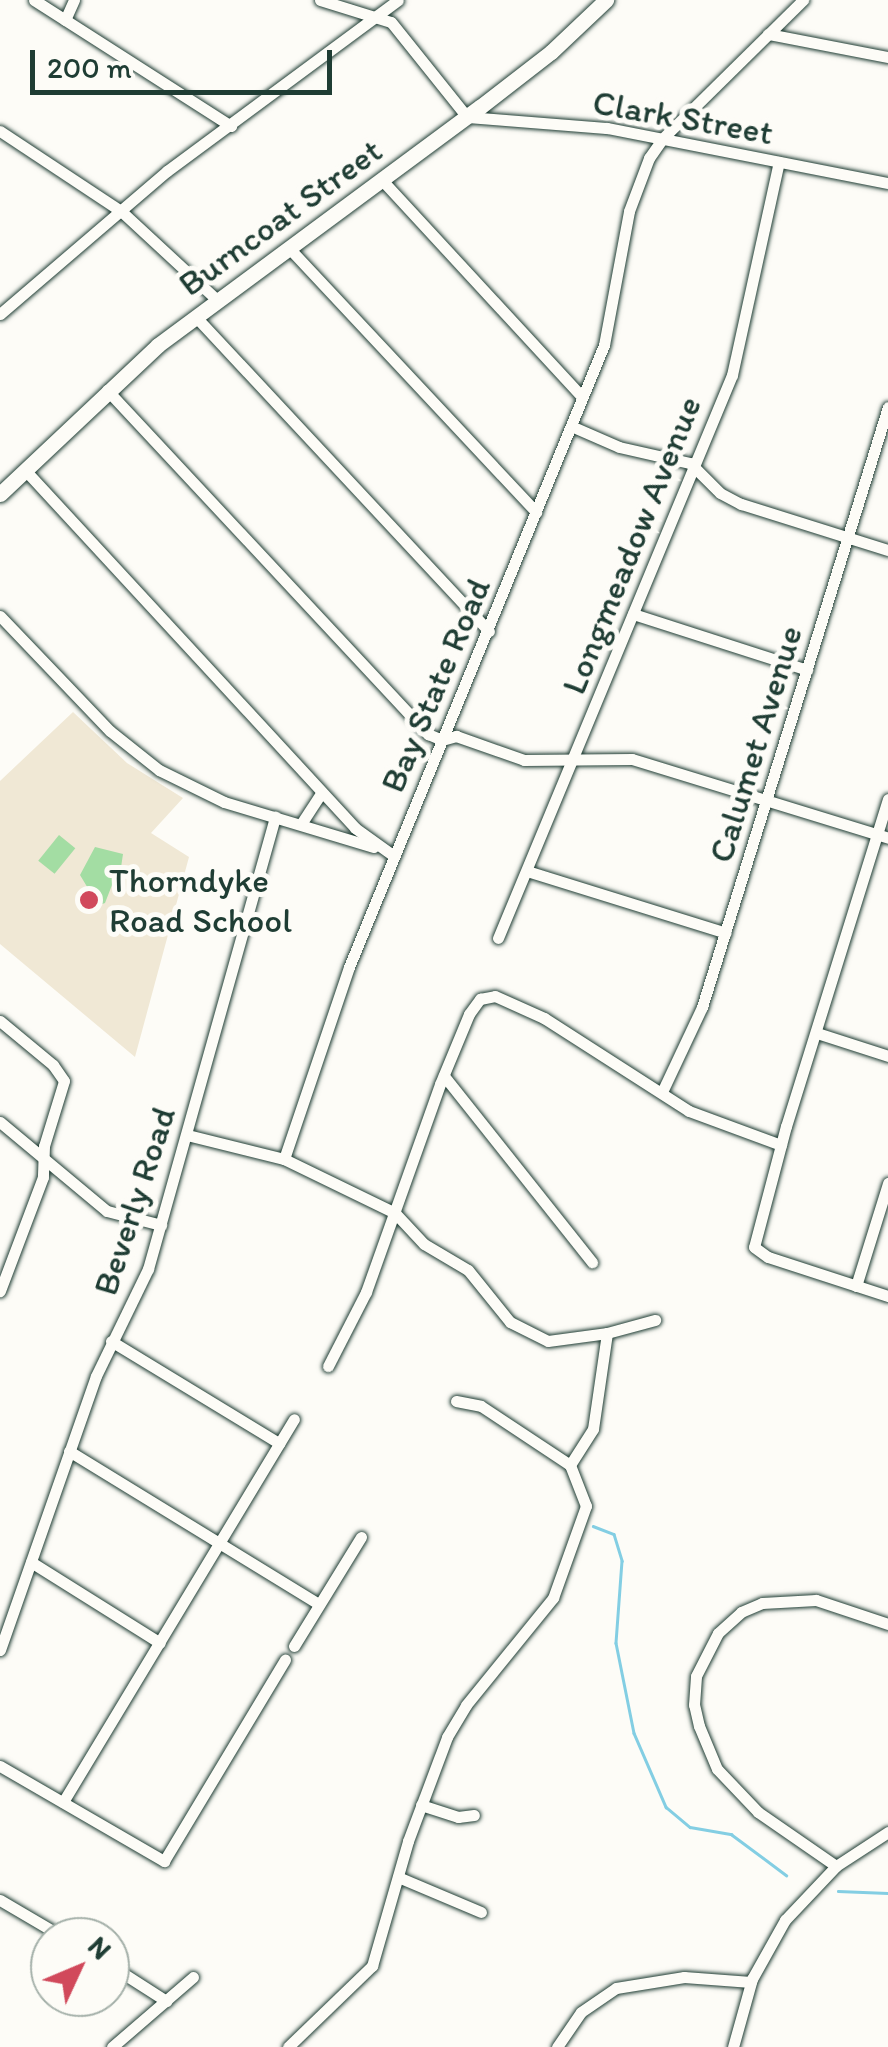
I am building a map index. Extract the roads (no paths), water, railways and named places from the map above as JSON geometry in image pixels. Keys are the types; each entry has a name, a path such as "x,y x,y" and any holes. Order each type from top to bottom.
{"main road":[{"name":"Burncoat Street","path":"0,494 107,390 195,316 551,52 600,2"}],"street":[{"path":"34,0 230,126"},
{"path":"64,20 74,0"},
{"path":"320,0 391,22 467,117"},
{"path":"0,314 121,210 398,0"},
{"name":"Bay State Road","path":"284,1159 333,1010 609,328 636,189 663,138 804,0"},
{"path":"768,34 888,58"},
{"name":"Clark Street","path":"467,117 582,125 888,183"},
{"path":"0,131 121,210 217,300"},
{"name":"Longmeadow Avenue","path":"498,938 732,375 779,162"},
{"path":"381,179 582,397"},
{"path":"289,248 536,512"},
{"path":"195,316 489,630"},
{"path":"107,390 428,734 442,740 456,736 524,760 632,759 882,836"},
{"name":"Calumet Avenue","path":"662,1092 697,1020 726,934 888,408"},
{"path":"570,426 619,447 693,466 720,493 741,504 888,550"},
{"path":"25,470 355,828 394,856"},
{"path":"633,614 806,670"},
{"path":"0,616 110,731 143,759 224,802 394,856"},
{"path":"301,824 322,792"},
{"path":"888,799 882,836 781,1145 754,1247 768,1257 888,1296"},
{"name":"Beverly Road","path":"0,1650 111,1341 138,1297 275,816"},
{"path":"527,872 726,934"},
{"path":"328,1366 366,1292 471,1010 486,996 496,996 544,1018 699,1115 781,1145"},
{"path":"0,1021 64,1080 44,1146 43,1178 1,1284"},
{"path":"817,1033 888,1056"},
{"path":"444,1076 592,1262"},
{"path":"0,1122 107,1210 161,1226"},
{"path":"187,1135 284,1159 395,1213 424,1244 468,1270 510,1322 548,1341 607,1334 655,1320"},
{"path":"856,1286 888,1183"},
{"path":"570,1465 593,1429 607,1334"},
{"path":"111,1341 279,1443"},
{"path":"288,2047 372,1966 420,1805 440,1753 466,1705 553,1598 586,1506 570,1465 482,1406 456,1401"},
{"path":"63,1802 294,1419"},
{"path":"70,1451 319,1604"},
{"path":"294,1646 361,1537"},
{"path":"31,1562 160,1643"},
{"path":"836,1866 758,1812 717,1768 696,1716 696,1676 718,1633 740,1612 762,1603 816,1600 888,1624"},
{"path":"0,1766 164,1861 286,1660"},
{"path":"420,1805 458,1817 474,1815"},
{"path":"733,2047 751,1982 785,1920 836,1866 888,1832"},
{"path":"398,1878 482,1912"},
{"path":"0,1900 30,1918"},
{"path":"556,2047 580,2012 616,1988 684,1976 751,1982"},
{"path":"112,2047 193,1977"},
{"path":"130,1978 166,2001"}],"waterway":[{"path":"593,1526 614,1534 622,1561 616,1643 634,1733 666,1807 690,1827 731,1834 786,1875"},
{"path":"838,1891 888,1893"}],"place":[{"name":"Thorndyke Road School","path":"89,900"}]}
